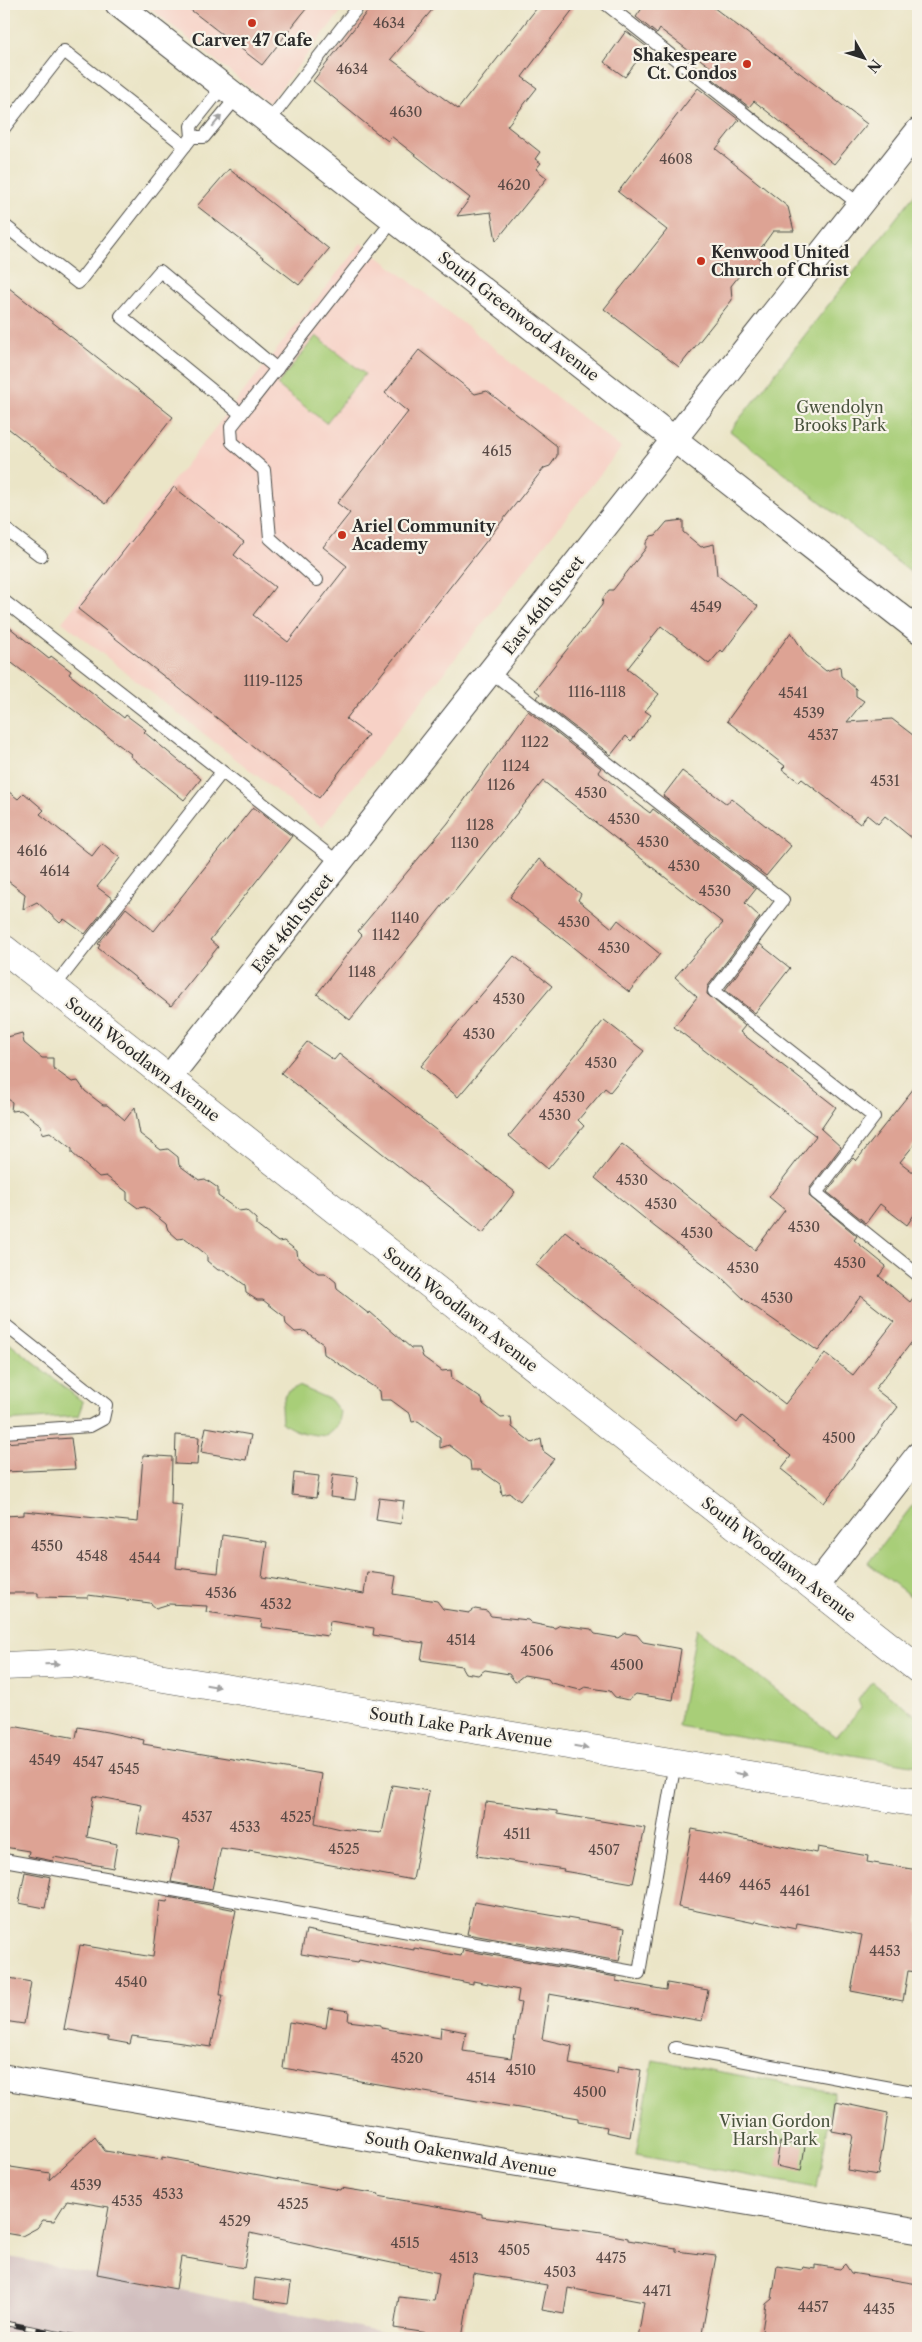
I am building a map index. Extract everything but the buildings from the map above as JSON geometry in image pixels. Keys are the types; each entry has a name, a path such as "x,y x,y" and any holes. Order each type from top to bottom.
{"street":[{"name":"South Greenwood Avenue","path":"118,4 674,437 918,630"},
{"name":"East 46th Street","path":"168,1079 918,131"},
{"name":"South Woodlawn Avenue","path":"4,949 918,1669"},
{"path":"815,1587 918,1456"},
{"name":"South Lake Park Avenue","path":"4,1666 73,1664 918,1803"},
{"name":"South Oakenwald Avenue","path":"4,2077 918,2231"}],"lane":[{"path":"269,121 360,4"},
{"path":"606,4 860,205"},
{"path":"4,128 64,50 189,142"},
{"path":"4,225 78,284 189,142 204,137 230,91"},
{"path":"317,580 270,538 264,470 232,442 232,427 394,219"},
{"path":"241,414 121,316 160,271 277,369"},
{"path":"4,528 41,556"},
{"path":"4,601 338,864"},
{"path":"490,671 783,900 714,991 874,1117 816,1193 918,1275"},
{"path":"52,988 222,772"},
{"path":"4,1324 106,1405 102,1419 90,1426 4,1432"},
{"path":"4,1860 638,1973 675,1762"},
{"path":"674,2048 918,2093"}],"shaded area":[{"path":"145,4 347,4 269,103"},
{"name":"Ariel Community Academy","path":"361,243 621,448 322,827 62,622"},
{"path":"4,2256 176,2289 411,2338 4,2338"}],"green space":[{"name":"Gwendolyn Brooks Park","path":"918,190 918,578 730,431"},
{"path":"316,336 365,374 326,423 277,385"},
{"path":"4,1339 83,1402 78,1416 4,1421"},
{"path":"299,1386 331,1400 340,1412 337,1426 326,1436 297,1431 282,1422 281,1407 287,1392"},
{"path":"918,1498 918,1602 868,1563"},
{"path":"697,1628 836,1737 861,1708 858,1700 872,1682 918,1717 918,1766 678,1726"},
{"name":"Vivian Gordon Harsh Park","path":"653,2060 834,2092 817,2188 636,2155"}],"railway":[{"path":"4,2323 81,2338"}],"place":[{"name":"Carver 47 Cafe","path":"252,23"},
{"name":"Shakespeare Ct. Condos","path":"747,64"},
{"name":"Kenwood United Church of Christ","path":"701,261"},
{"name":"Ariel Community Academy","path":"342,535"}]}
